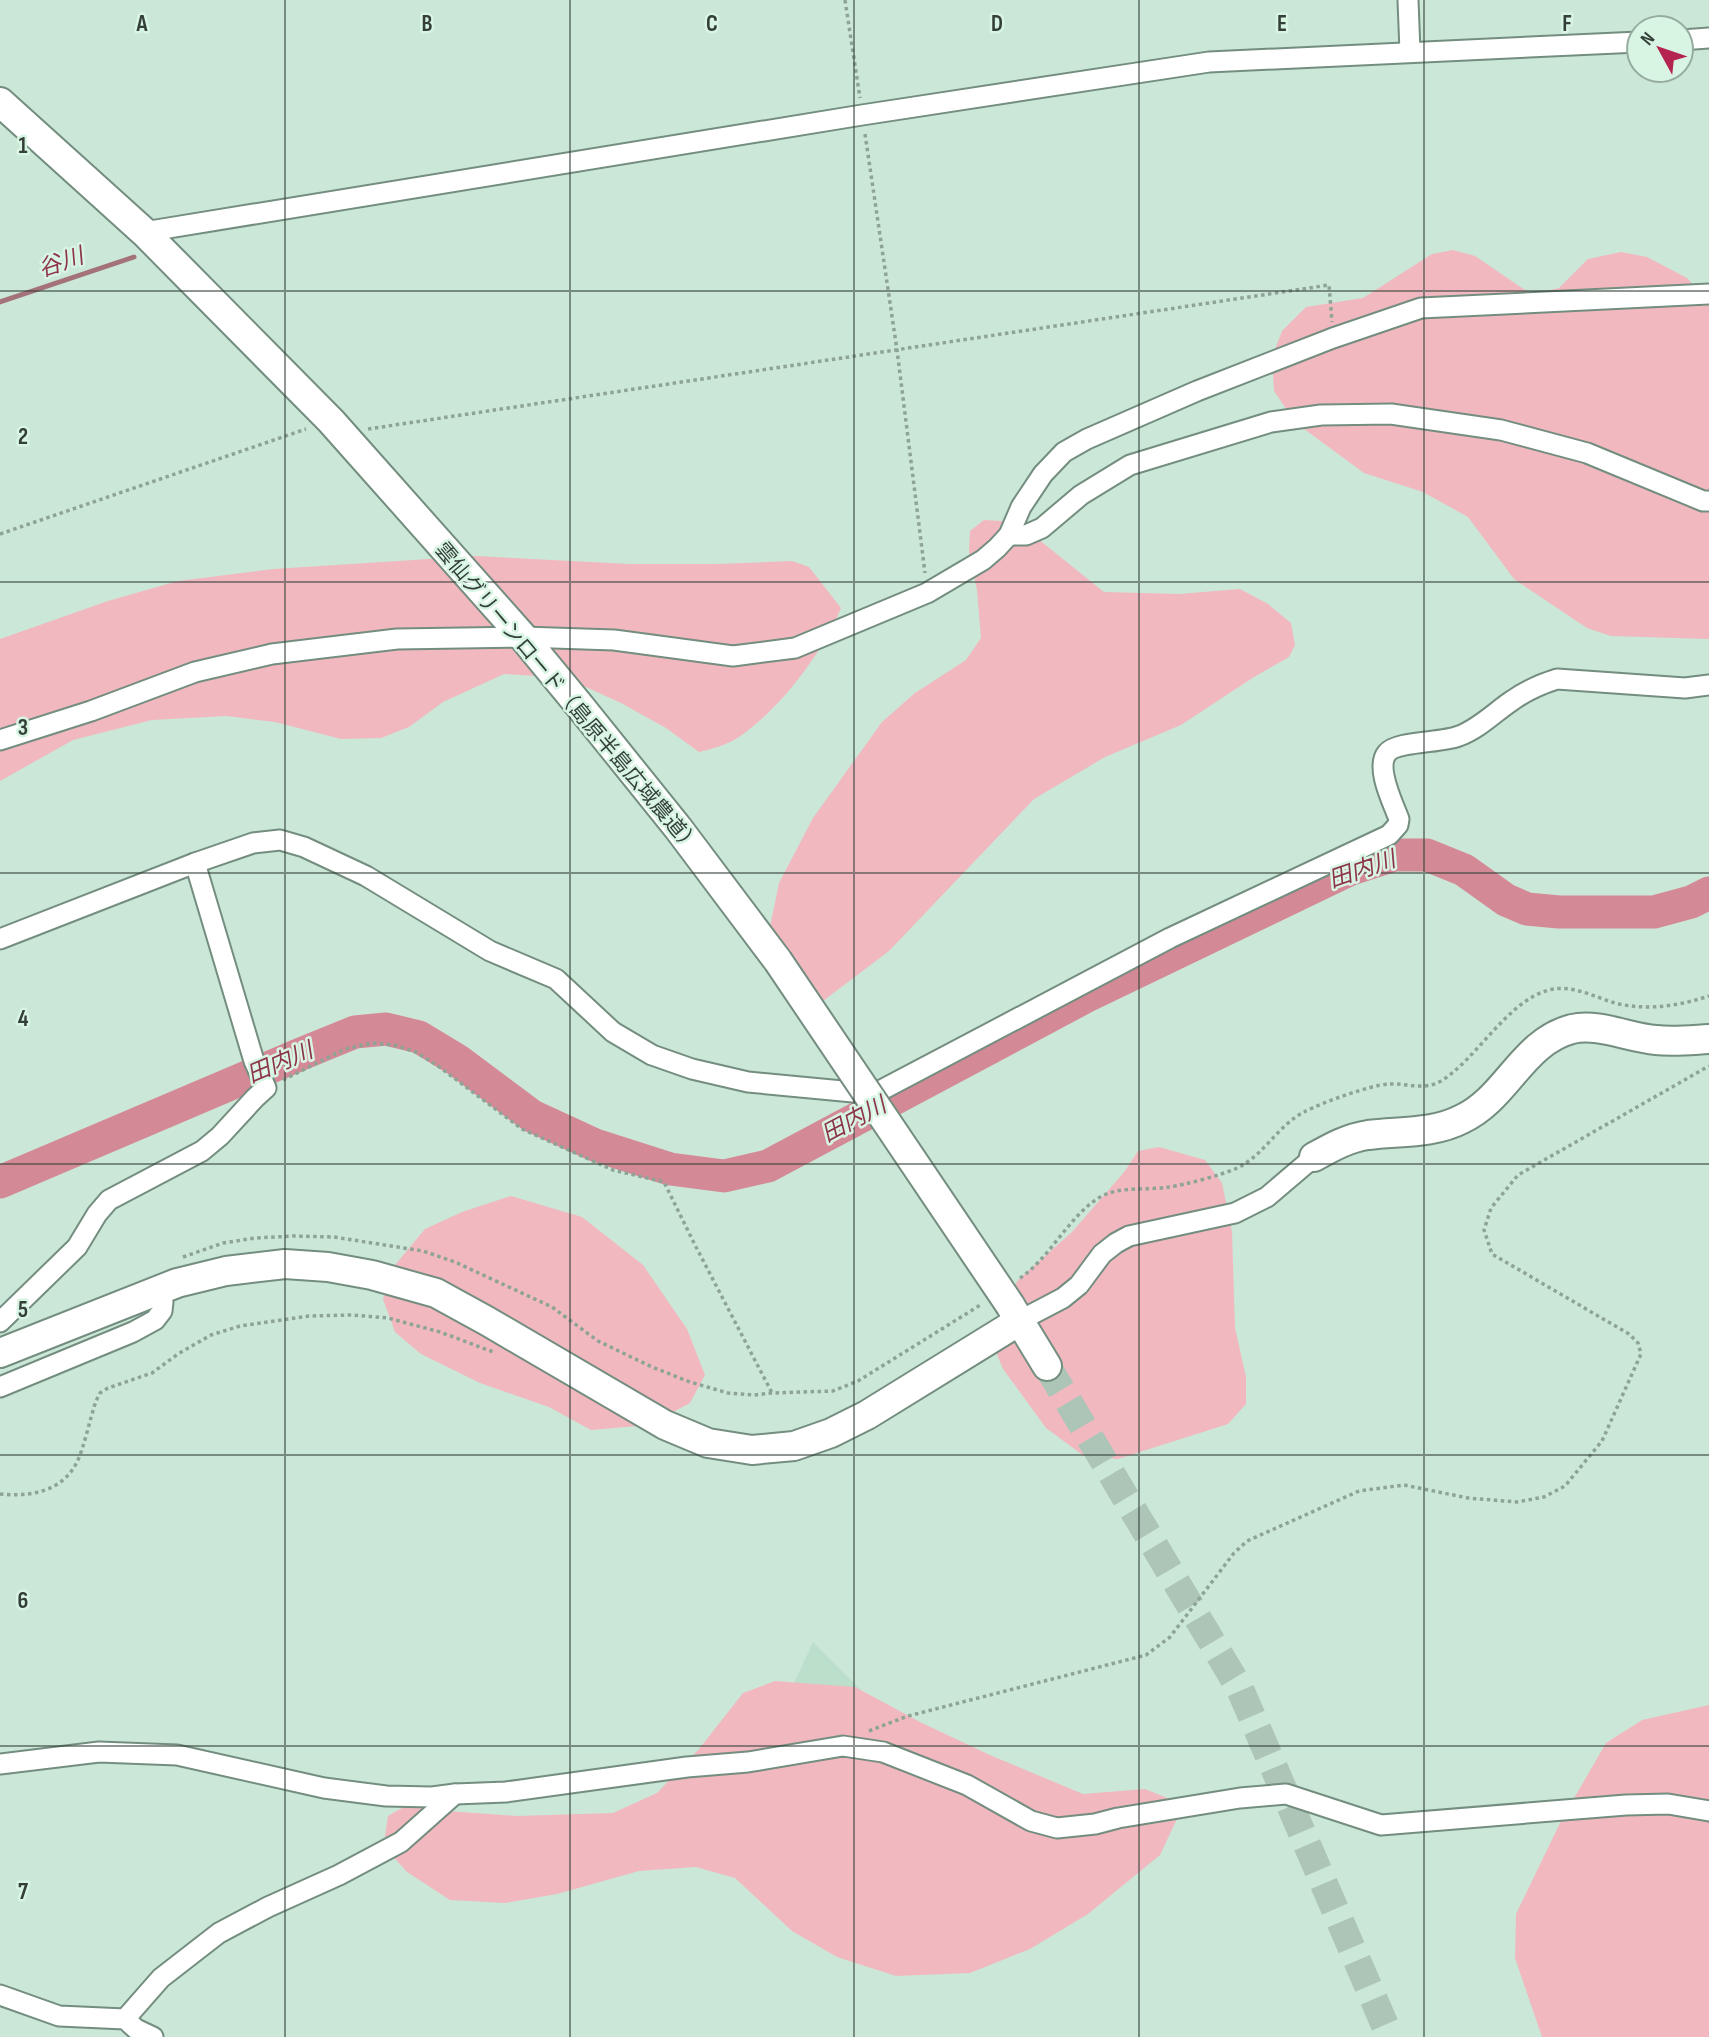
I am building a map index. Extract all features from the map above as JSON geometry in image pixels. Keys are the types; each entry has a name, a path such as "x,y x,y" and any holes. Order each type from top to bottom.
{"street":[{"path":"1408,0 1410,52"},
{"path":"145,232 862,115 1209,62 1625,43"},
{"name":"雲仙グリーンロード（島原半島広域農道）","path":"0,102 145,232 337,427 523,637 678,828 778,961 1009,1301 1048,1367"},
{"path":"0,740 91,711 195,671 272,654 397,639 523,637 614,640 733,656 795,648 927,593 983,560 1009,534 1021,507 1043,474 1064,452 1087,439 1197,391 1333,338 1421,308 1709,294"},
{"path":"1009,534 1026,535 1042,528 1081,495 1130,465 1271,422 1321,415 1391,414 1501,430 1587,453 1703,501 1709,501"},
{"path":"0,939 195,863 253,843 280,840 304,847 366,876 490,951 556,979 613,1032 652,1055 692,1069 748,1082 874,1094 1171,938 1389,835 1398,825 1399,819 1382,771 1382,761 1386,753 1394,747 1444,741 1462,735 1514,699 1538,685 1557,679 1685,688 1709,685"},
{"path":"0,1322 77,1247 108,1200 202,1151 220,1136 265,1087 254,1060 195,863"},
{"path":"0,1353 177,1283 226,1271 285,1264 328,1267 372,1275 436,1293 665,1425 708,1443 752,1450 794,1446 831,1433 867,1415 1009,1301 1063,1298 1079,1285 1102,1254 1129,1236 1235,1213 1267,1197 1314,1157 1338,1143 1366,1135 1431,1130 1462,1120 1486,1104 1529,1054 1550,1037 1574,1029 1598,1029 1654,1040 1709,1039"},
{"path":"0,1387 133,1332 155,1320 162,1311 163,1302 159,1291"},
{"path":"0,1764 99,1752 177,1755 336,1790 386,1796 432,1797 506,1792 687,1767 748,1762 844,1746 883,1752 967,1784 1031,1821 1057,1828 1095,1824 1240,1798 1286,1794 1381,1825 1626,1804 1668,1804 1709,1811"},
{"path":"125,2019 162,1978 219,1933 268,1907 340,1875 401,1842 455,1794"},
{"path":"0,1995 59,2016 125,2019 136,2029 153,2037"}],"path":[{"path":"845,0 897,350 927,593"},
{"path":"0,534 337,427 897,350 1329,285 1333,338"},
{"path":"182,1257 223,1243 293,1236 334,1237 423,1251 455,1262 552,1307 598,1341 690,1382 728,1393 754,1395 833,1391 858,1381 1009,1301 1025,1275 1085,1208 1098,1198 1112,1192 1170,1187 1235,1169 1250,1160 1285,1125 1303,1112 1358,1091 1388,1084 1423,1087 1439,1082 1535,995 1551,989 1574,989 1617,1003 1663,1006 1709,996"},
{"path":"265,1087 345,1049 372,1043 394,1045 416,1052 427,1059 522,1129 613,1170 664,1182 772,1393"},
{"path":"844,1746 875,1728 908,1716 1146,1655 1170,1637 1234,1553 1247,1541 1359,1491 1404,1485 1468,1498 1517,1502 1544,1497 1565,1486 1602,1441 1642,1354 1638,1343 1629,1334 1492,1254 1484,1230 1490,1208 1518,1175 1709,1066"},
{"path":"0,1494 17,1496 47,1491 64,1479 76,1464 100,1393 152,1373 211,1335 240,1326 309,1316 353,1315 388,1318 440,1332 499,1354 520,1353 527,1345"}],"shaded area":[{"path":"1453,250 1475,256 1535,294 1559,288 1588,259 1621,252 1647,257 1687,278 1709,303 1709,639 1611,636 1587,628 1514,579 1468,517 1423,492 1364,473 1296,423 1274,391 1272,357 1282,331 1306,307 1363,298 1432,254"},
{"path":"984,520 1017,522 1104,592 1179,594 1240,589 1268,604 1291,623 1295,645 1289,657 1181,725 1105,757 1034,799 889,951 815,1007 765,951 779,883 813,818 882,722 915,693 966,660 981,638 977,590 969,552 970,531"},
{"path":"476,556 629,564 792,561 809,567 841,608 811,662 770,712 734,740 699,752 666,728 586,687 537,676 504,674 443,702 409,727 381,738 341,739 275,722 227,716 152,720 73,740 0,781 0,639 108,601 178,581 273,569"},
{"path":"1159,1147 1205,1160 1222,1183 1232,1232 1235,1328 1246,1377 1246,1404 1228,1424 1118,1459 1084,1456 1046,1428 1003,1369 989,1335 1018,1280 1072,1232 1125,1171 1138,1151"},
{"path":"511,1196 582,1217 643,1265 687,1329 705,1375 690,1403 649,1425 591,1430 549,1407 480,1383 421,1354 395,1332 383,1299 395,1265 425,1229 462,1212"},
{"path":"813,1642 872,1701 787,1699"},
{"path":"775,1681 855,1687 992,1756 1083,1794 1145,1789 1172,1800 1176,1821 1160,1855 1088,1914 1030,1949 970,1973 896,1976 837,1957 792,1931 735,1878 696,1867 639,1871 557,1894 505,1903 450,1900 407,1872 389,1852 385,1836 388,1816 407,1805 433,1810 517,1816 613,1813 657,1793 699,1749 743,1693"},
{"path":"1709,1705 1709,2037 1542,2037 1515,1958 1516,1914 1562,1819 1606,1743 1642,1720"}],"waterway":[{"name":"谷川","path":"0,302 134,257"},
{"name":"田内川","path":"0,1182 355,1032 386,1029 419,1037 457,1060 532,1116 595,1145 670,1169 724,1176 768,1166 1085,997 1351,869 1394,855 1427,855 1464,870 1506,900 1527,909 1559,912 1654,912 1691,902 1709,893"}],"tunnel":[{"path":"1047,1366 1240,1689 1390,2037"}]}
